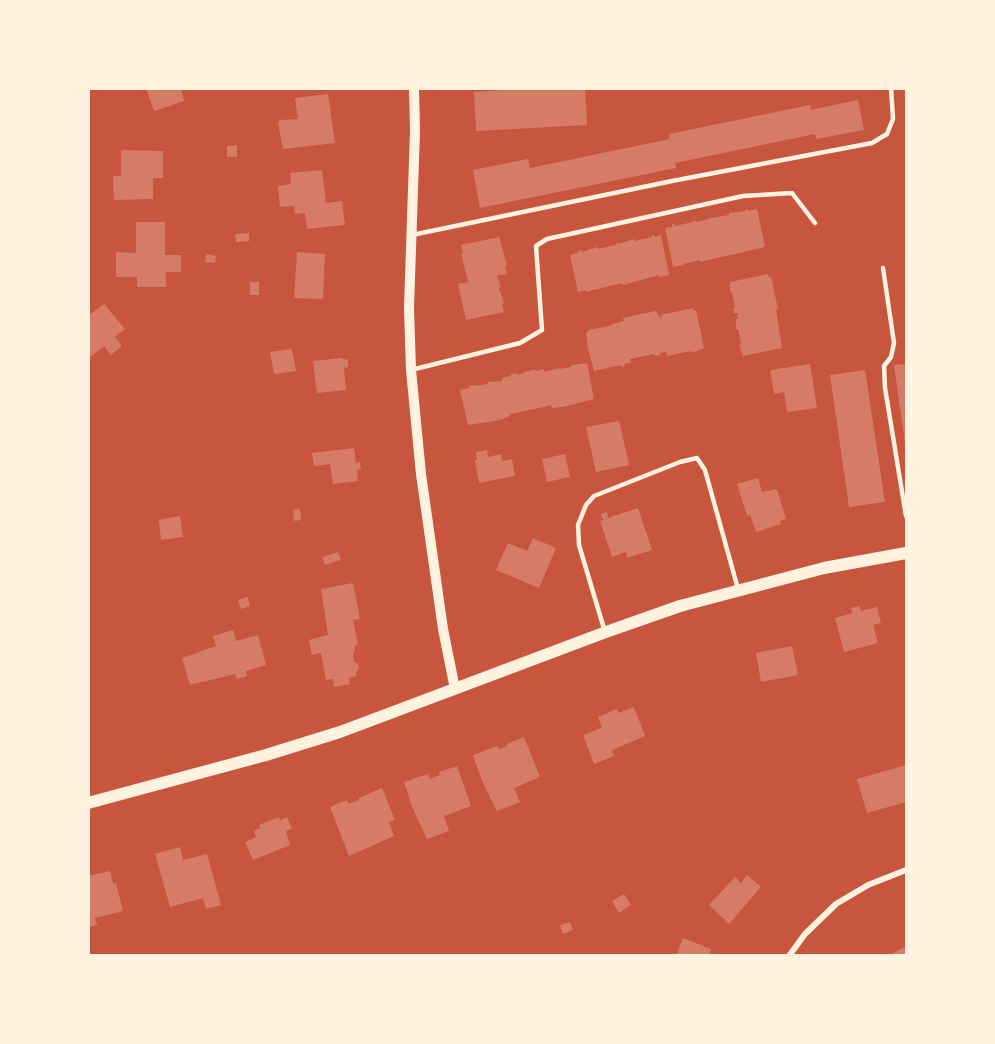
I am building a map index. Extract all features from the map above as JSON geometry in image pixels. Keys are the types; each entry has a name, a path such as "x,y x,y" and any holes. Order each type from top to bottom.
{"main road":[{"path":"88,803 266,755 340,732 681,606 824,568 906,553"}],"street":[{"path":"414,88 416,130 409,308 411,370 421,474 443,629 455,689"},
{"path":"789,956 805,934 836,904 868,885 906,870"}],"lane":[{"path":"412,235 672,181 872,143 887,134 893,118 891,88"},
{"path":"411,370 520,343 542,330 536,246 547,239 743,196 792,194 815,223"},
{"path":"883,268 894,343 891,357 884,366 885,388 906,516"},
{"path":"606,632 579,545 578,525 586,505 594,496 680,462 697,458 705,470 738,589"}],"building":[{"path":"146,88 181,88 184,101 154,111"},
{"path":"585,88 587,125 476,131 474,92"},
{"path":"328,94 335,143 283,149 278,123 280,120 298,119 295,98"},
{"path":"858,100 864,130 816,139 815,134 675,163 676,168 480,208 473,170 528,159 530,168 670,139 669,134 810,105 811,110"},
{"path":"237,145 237,157 227,157 227,146"},
{"path":"121,150 163,151 163,178 153,178 153,199 114,200 113,176 121,176"},
{"path":"322,170 326,203 342,201 345,225 307,229 305,213 295,214 294,206 280,207 278,186 291,184 290,173"},
{"path":"748,209 748,211 757,209 765,247 673,267 665,228 672,227 672,224 675,226 695,220 696,222"},
{"path":"136,222 165,222 165,255 181,255 181,272 166,272 166,287 137,287 137,277 116,277 116,252 136,253"},
{"path":"249,233 249,241 236,242 235,234"},
{"path":"654,235 655,237 661,235 669,275 659,277 659,275 623,285 622,283 578,292 570,255 581,250 582,252 597,247 598,249 615,245 618,242 618,244 634,239 634,241"},
{"path":"499,237 507,265 505,265 507,274 497,276 501,287 499,288 504,303 502,304 504,312 466,320 458,284 468,282 461,245"},
{"path":"297,252 325,254 323,299 294,298"},
{"path":"206,254 216,256 215,263 205,262"},
{"path":"768,274 771,277 778,309 776,309 782,348 743,356 739,345 741,344 738,329 736,329 736,319 738,319 737,313 734,313 730,282"},
{"path":"250,282 259,282 259,295 250,295"},
{"path":"104,304 125,329 115,337 122,346 111,355 104,346 88,359 88,316"},
{"path":"693,308 694,311 696,310 704,348 692,353 691,351 667,356 666,352 655,356 654,354 630,359 631,363 624,364 625,366 622,367 621,365 594,371 588,348 586,333 588,330 610,326 624,321 623,318 656,311 660,318 661,315"},
{"path":"292,349 296,371 274,374 270,352"},
{"path":"343,358 343,360 348,359 348,367 344,368 346,390 317,393 313,361"},
{"path":"587,363 594,399 562,407 552,408 551,405 510,414 500,420 468,425 460,390 469,388 469,386 502,381 502,378 511,376 511,374 517,373 517,375 535,369 535,371 544,369 544,372"},
{"path":"810,364 817,408 787,412 784,392 774,394 770,370"},
{"path":"906,364 906,443 905,443 894,365"},
{"path":"865,370 885,502 849,507 830,375"},
{"path":"619,421 629,465 596,472 586,427"},
{"path":"354,448 356,463 360,462 361,469 357,470 358,481 333,484 330,464 314,466 312,453"},
{"path":"487,450 488,457 501,454 502,461 512,459 515,476 479,483 476,452"},
{"path":"565,454 570,477 547,482 542,459"},
{"path":"758,478 762,492 777,489 786,519 780,521 781,524 756,532 750,515 747,516 737,484"},
{"path":"638,508 652,550 627,558 626,552 612,557 600,521 603,520 601,514 607,512 608,518"},
{"path":"300,509 301,520 294,521 293,510"},
{"path":"180,516 183,537 161,540 159,520"},
{"path":"533,538 556,548 539,588 496,570 508,543 527,551"},
{"path":"338,552 341,560 325,565 322,557"},
{"path":"353,583 360,619 353,620 358,645 354,646 353,654 354,662 358,664 359,669 356,676 349,678 350,684 334,687 333,679 326,680 321,653 312,655 309,640 328,635 321,589"},
{"path":"248,597 250,606 241,609 238,600"},
{"path":"860,606 861,611 877,607 881,623 873,625 878,643 844,652 835,618 852,613 851,608"},
{"path":"233,630 236,641 258,635 266,665 246,671 247,676 237,679 235,674 190,685 182,658 216,646 213,636"},
{"path":"792,646 798,675 761,682 756,653"},
{"path":"634,707 645,736 612,750 614,756 594,764 583,735 602,728 598,717 617,709 618,713"},
{"path":"524,737 540,777 514,788 520,802 497,811 482,781 473,755 497,746 500,749"},
{"path":"906,765 906,802 867,813 857,779"},
{"path":"457,766 471,806 444,816 449,831 427,839 404,782 428,774 430,779 440,775 439,772"},
{"path":"382,788 395,820 389,822 394,836 349,856 330,807 347,800 348,804 359,800"},
{"path":"279,817 280,820 287,817 292,829 286,831 290,845 253,860 245,842 256,837 254,831 260,828 259,825"},
{"path":"180,847 183,860 207,854 221,905 206,909 203,898 170,907 155,854"},
{"path":"110,871 113,883 116,883 123,911 95,918 97,925 88,927 88,876"},
{"path":"747,875 761,887 729,924 709,905 735,877 741,883"},
{"path":"624,894 631,905 619,913 612,901"},
{"path":"570,922 573,930 563,934 560,925"},
{"path":"683,938 711,949 709,956 676,956"},
{"path":"906,946 906,956 888,956"}]}
